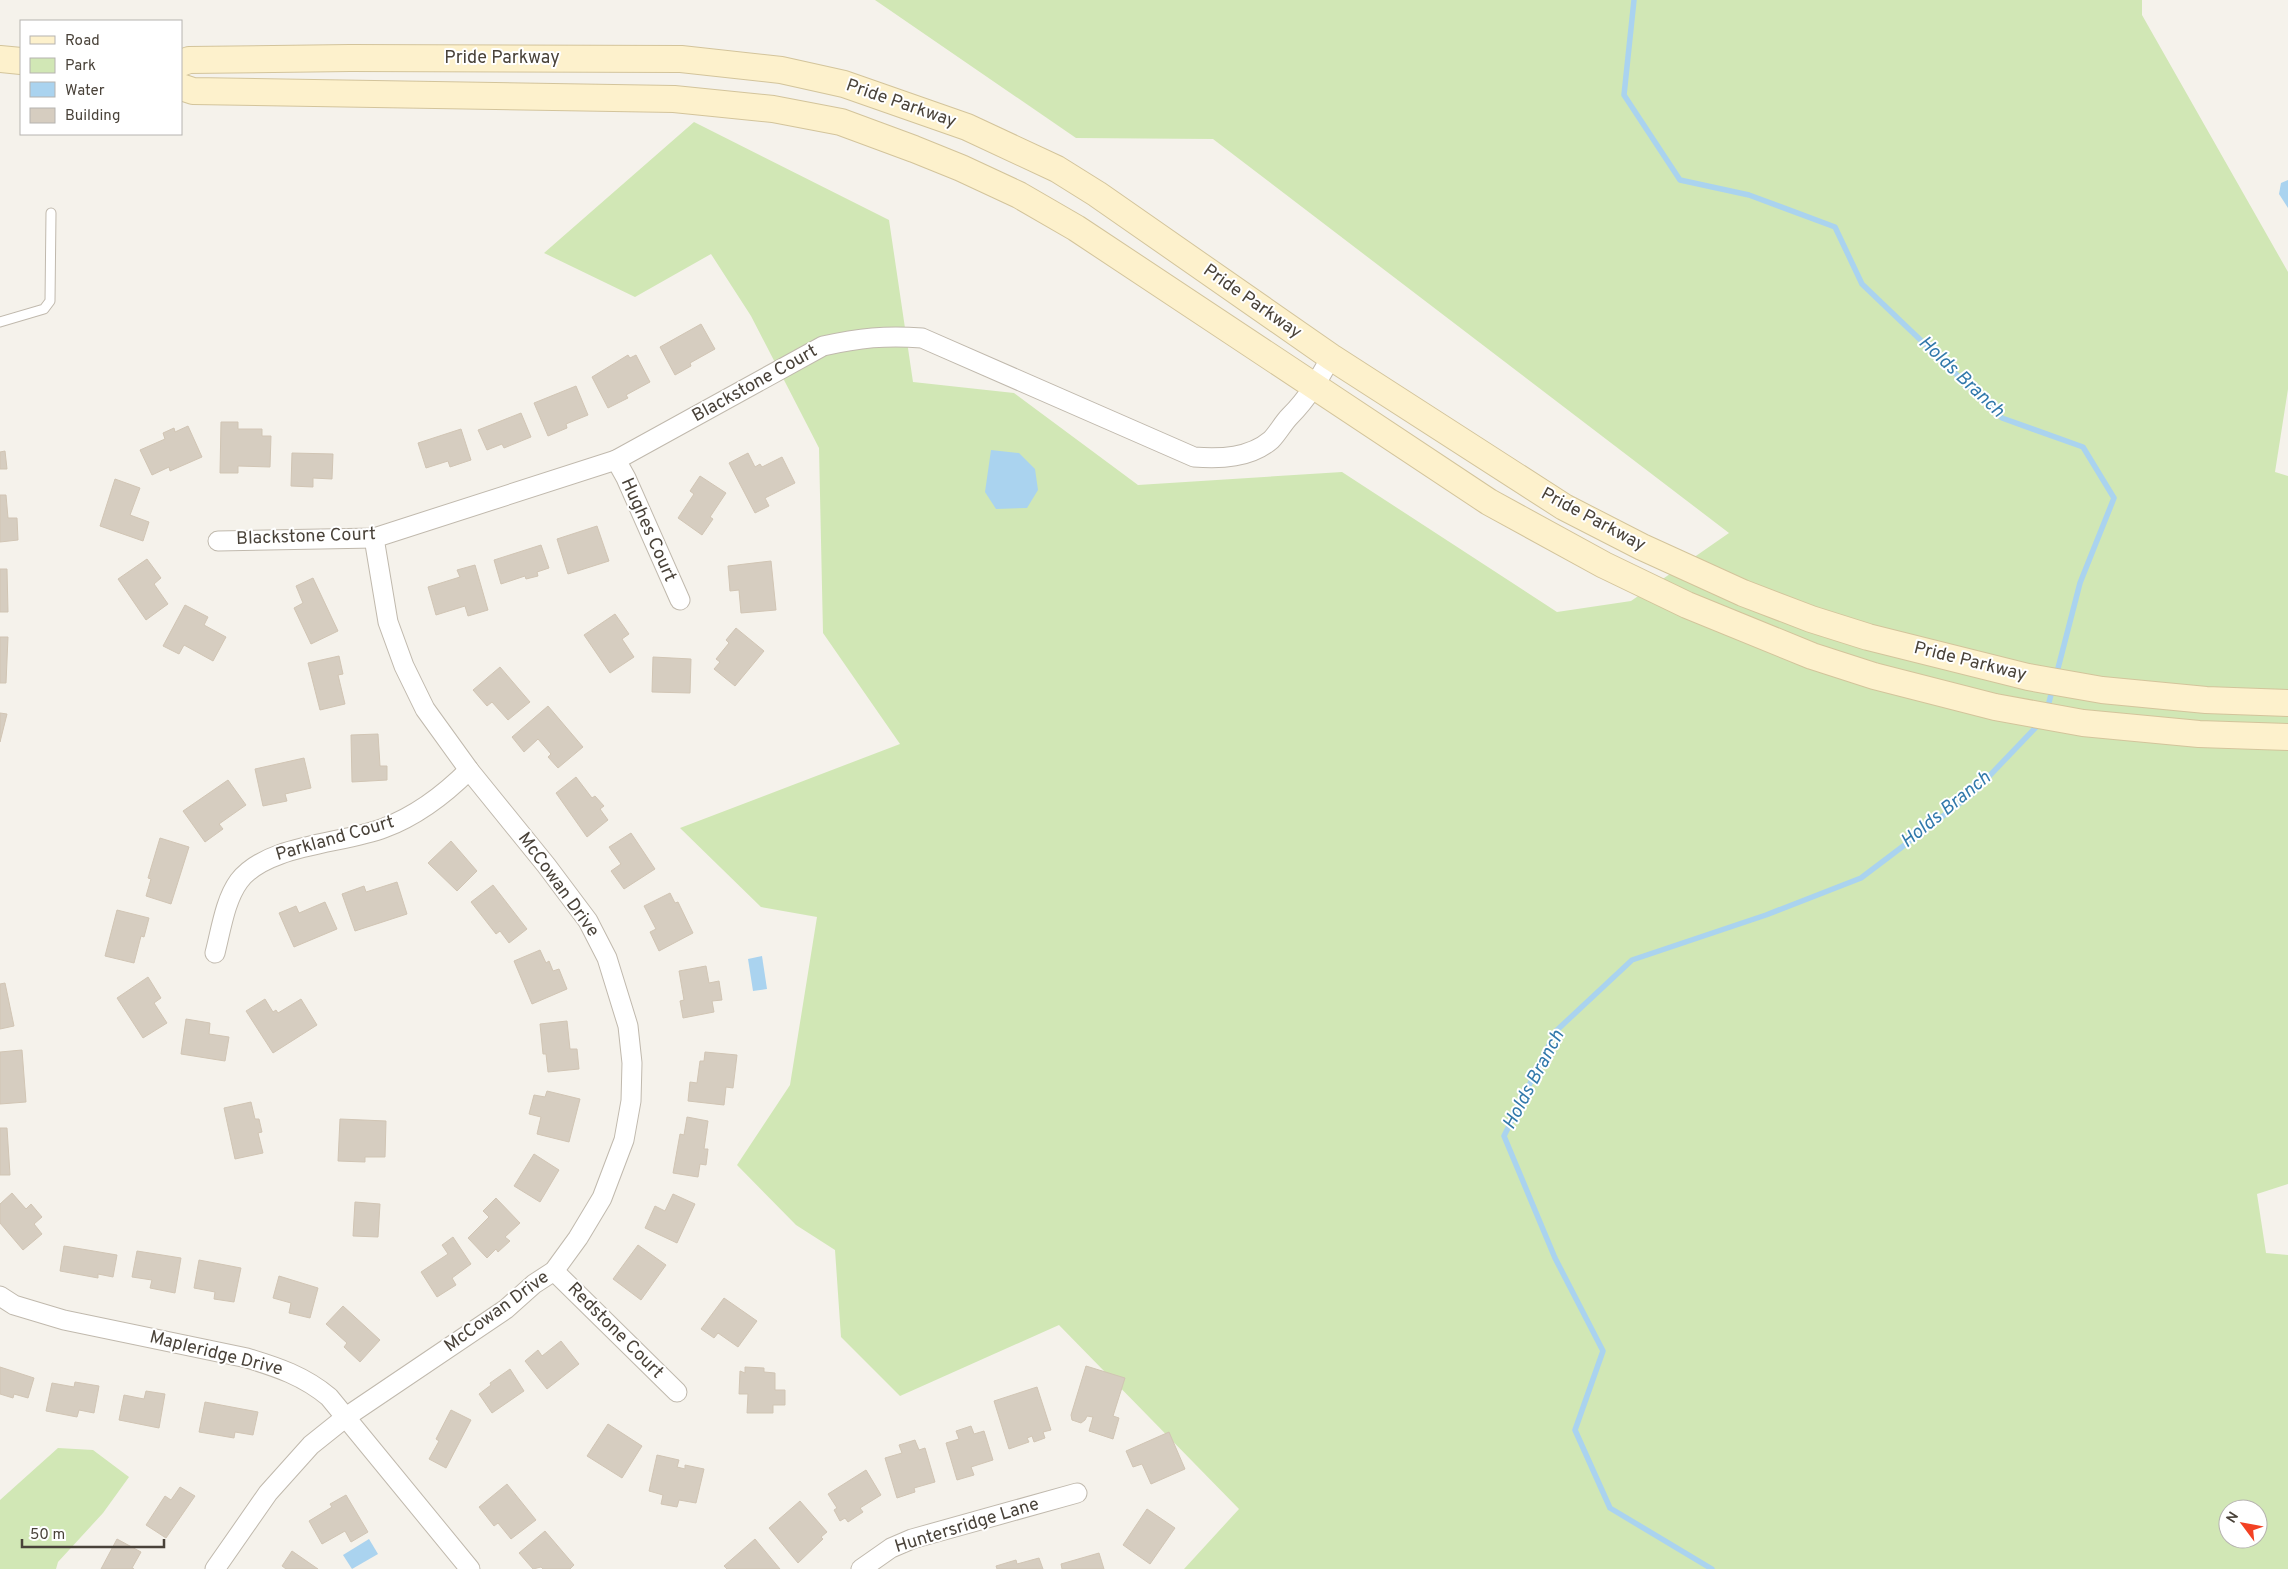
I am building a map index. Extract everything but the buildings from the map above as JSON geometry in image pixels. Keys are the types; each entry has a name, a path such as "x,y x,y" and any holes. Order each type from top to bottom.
{"main road":[{"path":"0,58 20,61"},
{"name":"Pride Parkway","path":"182,63 189,60 350,58 681,59 781,70 844,84 967,127 1057,169 1097,194 1331,356 1564,507 1642,547 1743,593 1811,619 1868,637 2028,677 2102,690 2206,700 2288,702"},
{"name":"Pride Parkway","path":"182,86 193,91 213,92 674,99 772,110 841,122 961,168 1019,195 1076,228 1314,388 1489,502 1604,565 1686,605 1812,656 1874,676 1995,707 2083,723 2199,734 2288,737"}],"street":[{"name":"Blackstone Court","path":"218,541 374,538 616,460 823,346 862,338 891,336 922,338 1194,457 1214,459 1246,454 1270,440 1301,406 1314,388 1331,356"},
{"name":"Hughes Court","path":"616,460 626,478 680,600"},
{"name":"McCowan Drive","path":"215,1569 268,1493 295,1461 346,1417 506,1309 534,1284 554,1271 578,1238 602,1198 624,1140 631,1101 632,1064 628,1026 607,958 588,921 546,864 469,770 424,709 404,666 388,622 374,538"},
{"name":"Parkland Court","path":"214,953 232,894 239,881 264,860 292,850 326,844 384,828 416,812 454,785 469,770"},
{"name":"Redstone Court","path":"554,1271 676,1392"},
{"name":"Mapleridge Drive","path":"0,1296 14,1305 64,1320 277,1366 316,1386 329,1397 346,1417 470,1569"},
{"name":"Huntersridge Lane","path":"861,1569 891,1548 912,1539 1077,1493"}],"lane":[{"path":"0,322 44,309 50,301 51,213"}],"green space":[{"path":"875,0 2142,0 2142,15 2288,272 2288,389 2275,472 2288,476 2288,1184 2257,1194 2266,1253 2288,1255 2288,1569 1184,1569 1239,1509 1059,1325 900,1396 841,1337 835,1250 796,1225 737,1165 790,1085 817,917 761,907 680,828 900,744 823,633 819,448 751,316 711,254 635,297 544,253 694,122 889,220 913,382 1014,393 1138,485 1342,472 1557,612 1631,601 1729,533 1213,139 1076,138"},
{"path":"58,1448 93,1450 129,1477 103,1513 58,1562 56,1569 0,1569 0,1500"}],"water":[{"path":"2288,180 2288,208 2279,194 2281,183"},
{"path":"991,450 1019,453 1035,469 1038,490 1027,508 996,509 985,492"},
{"path":"762,956 767,989 753,991 748,959"},
{"path":"369,1539 378,1554 352,1569 343,1555"}],"waterway":[{"name":"Holds Branch","path":"1634,0 1624,95 1680,180 1749,195 1835,227 1862,284 2002,418 2083,447 2114,498 2080,583 2056,676"},
{"name":"Holds Branch","path":"2047,710 2053,687"},
{"name":"Holds Branch","path":"1712,1569 1610,1508 1575,1430 1603,1351 1555,1258 1504,1136 1556,1031 1632,960 1766,915 1861,878 1972,794 2041,722"}]}
